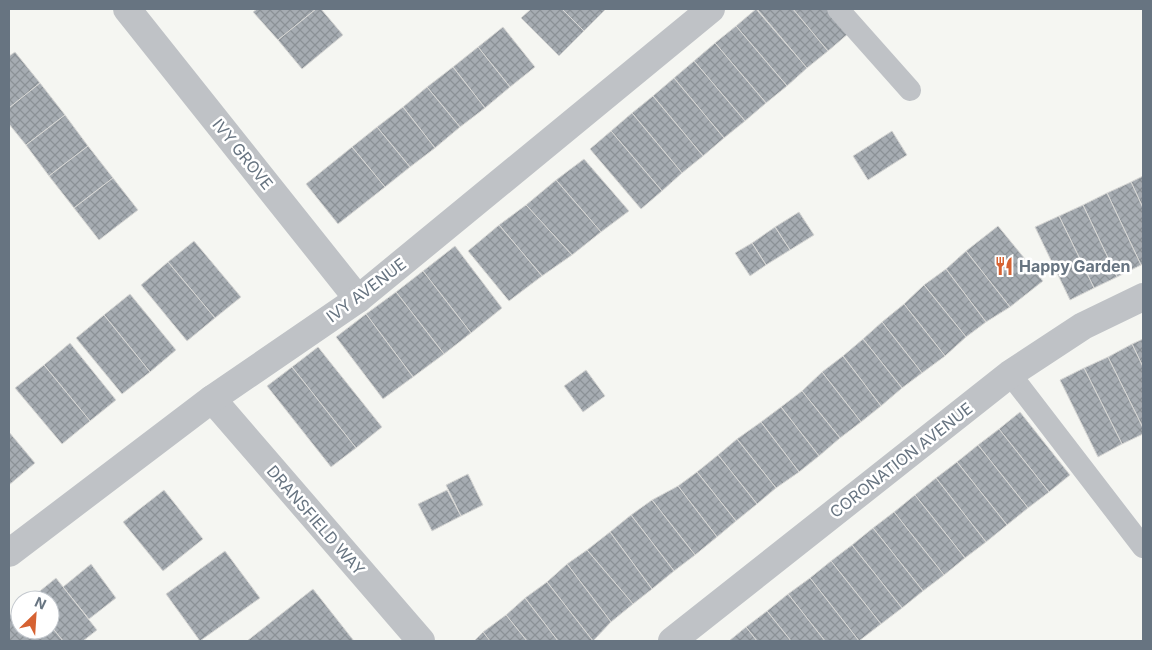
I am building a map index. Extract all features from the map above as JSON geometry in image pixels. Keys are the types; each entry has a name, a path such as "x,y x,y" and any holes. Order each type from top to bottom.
{"street":[{"name":"IVY GROVE","path":"127,9 358,299"},
{"name":"IVY AVENUE","path":"9,553 212,399 358,299 711,9"},
{"name":"CORONATION AVENUE","path":"672,641 1010,374 1083,326 1143,297"},
{"name":"DRANSFIELD WAY","path":"212,399 421,641"}],"lane":[{"path":"838,9 910,90"},
{"path":"1010,374 1143,547"}],"building":[{"path":"257,9 316,9 278,40 253,12"},
{"path":"316,9 321,9 343,35 302,69 278,40"},
{"path":"531,9 562,9 584,31 559,56 521,18"},
{"path":"562,9 606,9 584,31"},
{"path":"756,9 807,68 787,86 736,26"},
{"path":"757,9 793,9 828,51 807,68"},
{"path":"793,9 829,9 849,33 828,51"},
{"path":"736,26 787,86 766,103 715,43"},
{"path":"503,27 535,67 510,87 478,47"},
{"path":"715,43 766,103 745,121 694,61"},
{"path":"478,47 510,87 485,108 453,67"},
{"path":"15,52 40,83 9,108 9,56"},
{"path":"694,61 745,121 724,138 674,78"},
{"path":"453,67 485,108 460,127 427,87"},
{"path":"674,78 724,138 703,156 653,96"},
{"path":"40,83 65,115 26,145 9,124 9,108"},
{"path":"427,87 460,127 435,148 403,107"},
{"path":"653,96 703,156 682,173 632,113"},
{"path":"403,107 435,148 410,167 377,127"},
{"path":"632,113 682,173 662,191 611,131"},
{"path":"65,115 88,146 49,176 26,145"},
{"path":"377,127 410,167 385,187 352,147"},
{"path":"611,131 662,191 641,209 590,149"},
{"path":"892,131 907,155 868,180 853,156"},
{"path":"88,146 113,178 74,208 49,176"},
{"path":"352,147 385,187 338,224 306,184"},
{"path":"584,159 629,211 601,232 556,180"},
{"path":"1143,176 1143,208 1131,182"},
{"path":"113,178 138,210 99,240 74,208"},
{"path":"556,180 601,232 572,255 526,205"},
{"path":"1131,182 1143,208 1143,264 1141,265 1107,193"},
{"path":"1107,193 1141,265 1117,277 1083,205"},
{"path":"526,205 572,255 542,276 499,225"},
{"path":"1083,205 1117,277 1094,288 1059,216"},
{"path":"799,212 814,235 790,250 775,227"},
{"path":"1059,216 1094,288 1070,300 1035,227"},
{"path":"499,225 542,276 509,301 468,251"},
{"name":"Happy Garden","path":"998,226 1043,281 1010,307 966,251"},
{"path":"775,227 790,250 766,265 752,243"},
{"path":"194,241 241,297 215,318 168,262"},
{"path":"752,243 766,265 750,276 735,253"},
{"path":"455,246 502,308 471,333 423,271"},
{"path":"966,251 1010,307 986,322 946,269"},
{"path":"168,262 215,318 187,341 141,285"},
{"path":"946,269 986,322 966,337 924,285"},
{"path":"423,271 471,333 444,354 396,292"},
{"path":"924,285 966,337 945,356 904,304"},
{"path":"396,292 444,354 413,377 366,314"},
{"path":"130,294 176,350 150,372 104,315"},
{"path":"904,304 945,356 922,373 882,322"},
{"path":"366,314 413,377 383,399 336,337"},
{"path":"104,315 150,372 122,394 76,338"},
{"path":"882,322 922,373 902,388 863,339"},
{"path":"863,339 902,388 881,406 843,356"},
{"path":"1143,339 1143,367 1132,344"},
{"path":"70,343 116,400 90,421 44,365"},
{"path":"1132,344 1143,367 1143,428 1108,357"},
{"path":"318,347 382,427 356,448 292,367"},
{"path":"843,356 881,406 861,422 822,372"},
{"path":"1108,357 1143,428 1143,434 1122,444 1084,368"},
{"path":"44,365 90,421 62,444 15,388"},
{"path":"292,367 356,448 331,467 267,386"},
{"path":"1084,368 1122,444 1098,457 1060,380"},
{"path":"586,370 605,396 583,412 564,386"},
{"path":"822,372 861,422 840,438 802,391"},
{"path":"802,391 840,438 819,456 781,407"},
{"path":"781,407 819,456 799,472 761,422"},
{"path":"1020,412 1070,475 1049,492 999,429"},
{"path":"761,422 799,472 776,488 737,439"},
{"path":"999,429 1049,492 1028,508 978,445"},
{"path":"9,432 35,463 9,485"},
{"path":"737,439 776,488 757,504 718,455"},
{"path":"978,445 1028,508 1007,525 957,462"},
{"path":"718,455 757,504 736,521 697,472"},
{"path":"957,462 1007,525 986,542 936,478"},
{"path":"697,472 736,521 717,537 678,486"},
{"path":"468,474 483,505 461,516 446,485"},
{"path":"936,478 986,542 965,558 915,495"},
{"path":"678,486 717,537 695,555 652,500"},
{"path":"164,490 203,539 163,571 123,522"},
{"path":"447,490 461,516 432,531 418,504"},
{"path":"915,495 965,558 944,575 894,512"},
{"path":"652,500 695,555 674,571 631,515"},
{"path":"894,512 944,575 923,591 873,528"},
{"path":"631,515 674,571 652,589 610,532"},
{"path":"873,528 923,591 902,608 852,545"},
{"path":"610,532 652,589 633,604 587,550"},
{"path":"852,545 902,608 881,624 831,561"},
{"path":"587,550 633,604 611,622 567,564"},
{"path":"225,551 260,598 200,641 166,594"},
{"path":"831,561 881,624 859,641 810,578"},
{"path":"91,564 116,598 89,619 63,587"},
{"path":"567,564 611,622 593,641 547,582"},
{"path":"56,578 97,630 83,641 63,641 60,637 60,590 41,590"},
{"path":"810,578 859,641 825,641 788,594"},
{"path":"547,582 593,641 558,641 525,598"},
{"path":"313,589 354,641 247,641"},
{"path":"788,594 825,641 791,641 767,611"},
{"path":"525,598 558,641 527,641 506,615"},
{"path":"767,611 791,641 757,641 746,627"},
{"path":"506,615 527,641 490,641 483,632"},
{"path":"9,616 10,640 60,640 60,637 63,641 9,641"},
{"path":"746,627 757,641 729,641"},
{"path":"483,632 490,641 474,641"}],"place":[{"name":"Happy Garden","path":"1004,266"}]}
